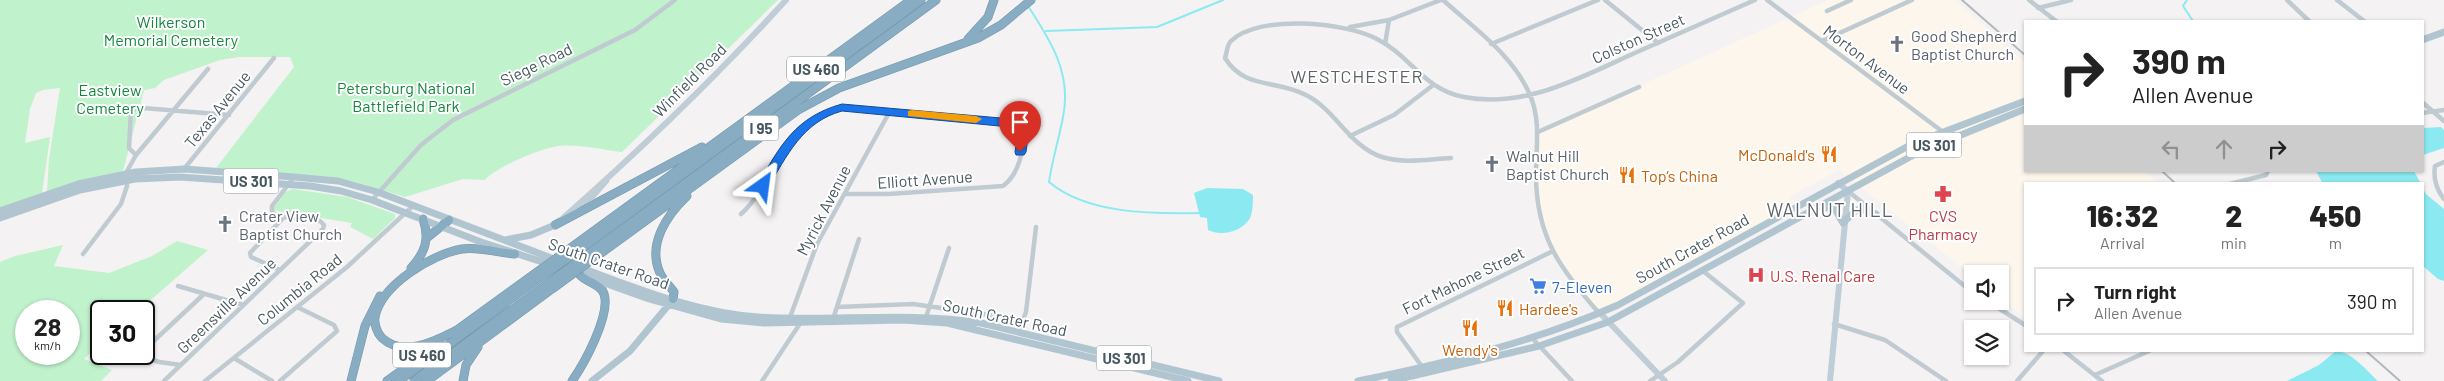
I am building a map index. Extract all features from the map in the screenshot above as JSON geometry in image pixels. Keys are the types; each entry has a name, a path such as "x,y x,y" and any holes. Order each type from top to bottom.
{"highway":[{"name":"I 95","path":"399,381 535,277 921,0"},
{"name":"I 95","path":"590,257 936,0"},
{"name":"US 460","path":"427,381 486,338 549,287 782,121 822,97 861,80 953,48 980,28 992,10 994,0"},
{"path":"953,48 1001,24 1031,0"},
{"name":"US 460","path":"575,249 726,134 910,1"},
{"path":"554,225 726,134"},
{"path":"672,302 674,292 664,280 658,265 656,248 661,230 680,202 726,162"},
{"path":"351,381 366,322 373,305 383,292 422,256 428,237 423,219"},
{"path":"428,237 449,220"},
{"path":"457,330 430,343 415,346 397,346 384,340 378,334 375,318 379,305 389,292 419,268 439,256 463,249 478,248 504,254 515,254"},
{"path":"572,381 581,369 606,306 603,292 592,283 584,280 580,275"},
{"name":"US 460","path":"387,381 535,277"},
{"path":"414,381 549,287"},
{"path":"463,381 466,365 486,338"}],"main road":[{"name":"Winfield Road","path":"501,240 531,236 554,225 609,177 758,31 786,0"},
{"path":"2424,39 2444,32"},
{"name":"South Crater Road","path":"1391,381 1532,339 1600,314 1904,148 1942,131 2024,101"},
{"name":"South Crater Road","path":"1358,381 1374,380 1539,346 1608,322 1912,156 1951,138 2024,109"},
{"name":"South Crater Road","path":"0,211 78,184 184,169 294,177 344,183 378,192 501,240 721,319 925,318 1188,381"},
{"name":"South Crater Road","path":"0,218 127,176 180,176 325,188 372,200 515,254 672,302"},
{"path":"1830,381 1843,223 1848,191 1838,183"},
{"path":"1817,207 1835,209 1843,223"},
{"path":"1843,223 1856,210 1865,210 1876,214"},
{"path":"592,381 630,352 672,302"},
{"path":"1600,314 1662,378"},
{"name":"South Crater Road","path":"802,320 834,316 963,320 1216,381"}],"street":[{"name":"Siege Road","path":"372,200 421,145 453,120 635,30 656,17 675,0"},
{"path":"1451,158 1418,161 1391,159 1366,150 1326,110 1310,97 1287,87 1253,82 1233,70 1226,61 1225,51 1234,36 1248,28 1262,25 1346,28 1388,20 1442,0 1491,44 1514,69 1530,95 1538,132 1535,202 1539,222 1551,252 1562,270 1600,314"},
{"path":"1491,44 1598,0"},
{"path":"1605,0 1658,43"},
{"name":"Colston Street","path":"1346,28 1365,33 1385,44 1418,76 1432,86 1456,95 1476,99 1530,95 1553,88 1756,0"},
{"name":"Morton Avenue","path":"1767,0 1951,138"},
{"path":"1827,11 1850,0"},
{"path":"1822,41 1912,0"},
{"path":"2029,0 2055,20"},
{"path":"2038,8 2071,0"},
{"path":"2287,0 2308,20"},
{"path":"2337,0 2363,20"},
{"path":"1385,44 1388,20"},
{"name":"Texas Avenue","path":"180,176 274,58"},
{"path":"83,254 121,204 127,176 136,155 208,69"},
{"path":"1350,136 1377,126 1395,116 1416,102 1432,86"},
{"path":"1538,132 1639,87"},
{"path":"2424,104 2444,121"},
{"path":"741,214 753,203 793,136 803,127 825,112 842,107 890,111"},
{"path":"136,155 129,148 131,110 143,108 229,115"},
{"path":"2424,113 2444,110"},
{"name":"Elliott Avenue","path":"845,194 889,194 998,187 1007,184 1016,172 1023,137 1021,127 1012,123 890,111"},
{"name":"Myrick Avenue","path":"788,320 817,244 890,111"},
{"path":"2444,162 2435,166 2434,173 2435,185 2444,199"},
{"path":"2238,182 2266,175 2268,172"},
{"path":"284,217 274,215 271,208 294,177"},
{"path":"1848,191 1964,286"},
{"name":"Columbia Road","path":"205,381 347,267 414,206"},
{"path":"280,270 250,256 251,251 284,217"},
{"name":"Greensville Avenue","path":"164,381 323,230 324,225 320,222 284,217"},
{"path":"1018,332 1024,320 1036,227"},
{"path":"834,316 859,239"},
{"path":"925,318 949,248"},
{"name":"Fort Mahone Street","path":"1424,370 1396,330 1399,325 1551,252"},
{"path":"1650,381 1662,378 1743,303 1703,271"},
{"path":"178,286 243,305"},
{"path":"155,340 204,294"},
{"path":"837,307 892,304 929,305 1024,320"},
{"path":"280,381 335,335 336,326 297,307"},
{"path":"2001,310 2024,324"},
{"path":"762,381 802,320"},
{"path":"1834,324 1885,340 1946,381"},
{"path":"1532,339 1572,381"},
{"path":"2017,381 2042,352"},
{"path":"2065,352 2102,381"},
{"path":"2095,375 2147,352"},
{"path":"234,358 272,381"},
{"path":"155,360 180,365"}],"shaded area":[{"path":"1828,0 1955,0 2024,62 2024,172 2146,172 2157,182 2024,182 2024,317 2009,305 2009,265 1964,265 1964,270 1839,170 1789,197 1797,205 1600,313 1562,270 1543,235 1535,202 1538,132"}],"green space":[{"name":"Petersburg National Battlefield Park","path":"0,0 778,0 622,152 559,146 531,154 509,164 485,180 463,179 405,197 360,183 331,177 216,168 294,67 290,57 239,57 220,60 164,80 155,88 144,90 123,171 69,184 47,192 49,159 60,88 43,90 36,93 30,109 25,143 50,137 42,193 0,209"},
{"path":"293,189 347,197 395,214 395,218 373,239 350,227 352,223 272,210 285,192"},
{"path":"177,241 208,250 151,300 90,300 90,353 84,359 90,361 90,365 99,365 112,370 101,381 0,381 0,262 15,256 63,245 54,266 109,273 152,256"}],"water":[{"path":"2441,127 2444,130 2444,148 2424,155 2424,128"},
{"path":"2317,172 2415,172 2420,182 2322,182"},
{"path":"1207,188 1243,189 1253,195 1252,212 1247,223 1232,232 1219,233 1208,230 1207,218 1200,217 1194,193"},
{"path":"2424,190 2444,209 2444,281 2438,279 2424,267"},
{"path":"2335,352 2342,352 2353,358 2378,381 2287,381 2319,365"}],"waterway":[{"path":"1046,31 1157,27 1223,0"},
{"path":"2187,0 2183,6 2192,20"},
{"path":"1028,6 1052,45 1058,58 1065,86 1063,117 1049,182 1064,193 1101,206 1141,212 1199,213"}],"railway":[{"path":"1962,0 2024,54"},
{"path":"2163,172 2174,182"},
{"path":"2367,352 2400,381"}],"slow traffic":[{"path":"912,113 976,119"}],"place":[{"name":"Good Shepherd Baptist Church","path":"1897,44"},
{"name":"McDonald's","path":"1829,154"},
{"name":"Walnut Hill Baptist Church","path":"1492,164"},
{"name":"Top’s China","path":"1627,175"},
{"name":"CVS Pharmacy","path":"1943,194"},
{"name":"Crater View Baptist Church","path":"225,224"},
{"name":"U.S. Renal Care","path":"1756,275"},
{"name":"7-Eleven","path":"1538,286"},
{"name":"Hardee's","path":"1505,308"},
{"name":"Wendy's","path":"1470,328"}],"district":[{"name":"WESTCHESTER","path":"1357,76"},
{"name":"WALNUT HILL","path":"1830,209"}],"route":[{"path":"763,186 793,136 825,112 842,107 1012,123 1021,127 1023,133 1020,152"}],"park label":[{"name":"Wilkerson Memorial Cemetery","path":"171,30"},
{"name":"Eastview Cemetery","path":"110,98"}]}
